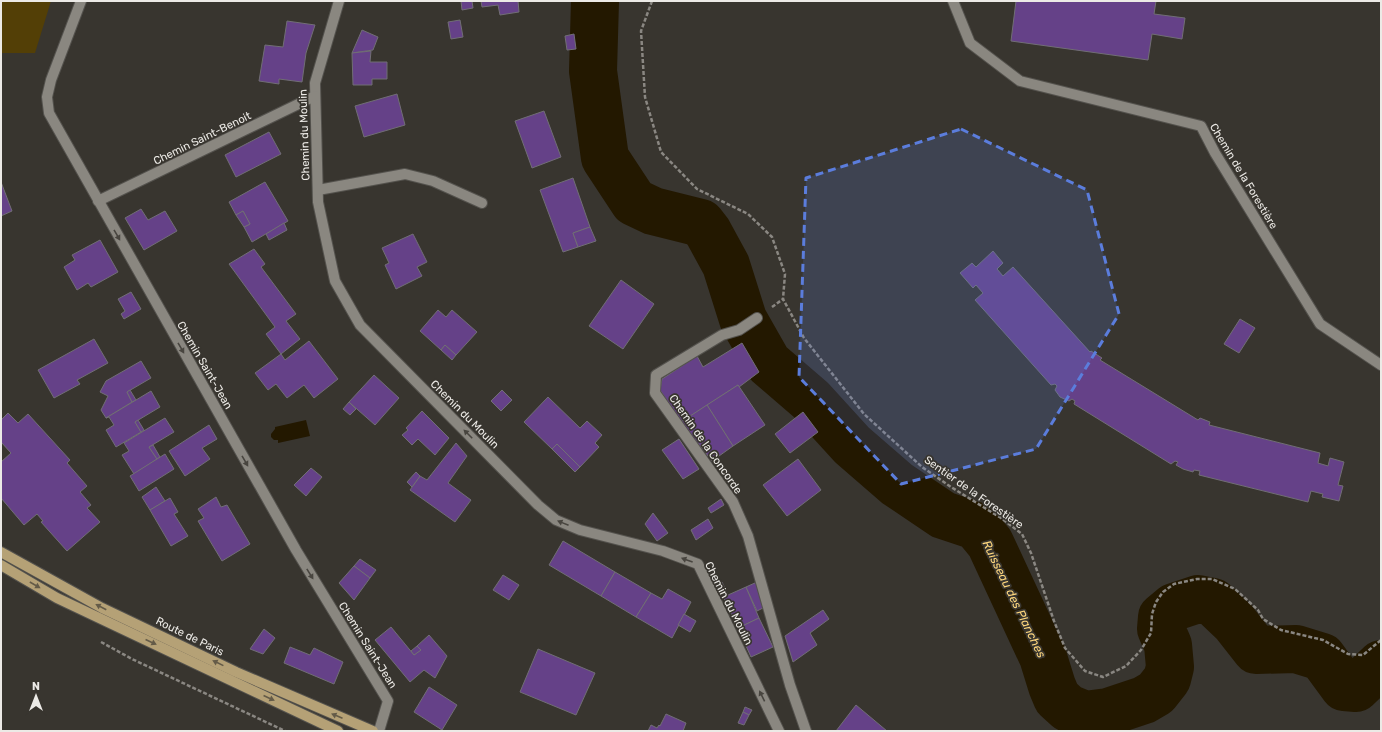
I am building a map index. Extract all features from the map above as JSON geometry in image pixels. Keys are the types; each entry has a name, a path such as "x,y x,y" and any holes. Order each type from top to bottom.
{"main road":[{"name":"Route de Paris","path":"1,552 116,614 236,672 373,731"},
{"name":"Route de Paris","path":"1,565 58,598 338,731"}],"street":[{"name":"Chemin Saint-Jean","path":"81,1 51,80 47,97 49,113 296,550 388,701 380,731"},
{"name":"Chemin du Moulin","path":"339,1 315,83 318,202 335,282 360,325 538,504 556,520 580,530 663,551 698,564 779,731"},
{"name":"Chemin de la Forestière","path":"953,1 970,43 1020,81 1201,126 1215,152 1320,324 1381,365"},
{"name":"Chemin Saint-Benoit","path":"98,201 315,96"},
{"path":"318,190 405,174 433,181 482,202"},
{"name":"Chemin de la Concorde","path":"757,318 739,330 722,335 656,375 655,394 733,502 748,536 790,685 806,731"}],"path":[{"path":"652,1 641,31 645,97 661,152 697,189 748,214 772,237 785,274 783,299 757,318"},
{"name":"Sentier de la Forestière","path":"783,299 804,338 864,414 922,467 974,502 1001,518 1022,534 1031,553 1054,621 1065,648 1085,671 1104,677 1126,666 1141,650 1151,633 1152,614 1156,602 1163,592 1174,584 1196,579 1212,579 1235,589 1258,610 1263,619 1281,630 1323,640 1348,654 1363,655 1381,640"}],"highlighted area":[{"path":"961,129 1087,190 1119,314 1036,449 901,484 799,377 806,178"}],"shaded area":[{"path":"1,1 51,1 35,53 1,53"},
{"path":"306,420 310,436 278,443 278,440 274,440 271,437 275,427"}],"building":[{"path":"461,1 472,1 473,8 462,10"},
{"path":"481,1 518,1 519,12 500,15 498,5 482,7"},
{"path":"1016,1 1156,1 1154,14 1185,18 1182,39 1152,34 1148,60 1011,41"},
{"path":"460,20 463,37 451,39 448,22"},
{"path":"287,21 315,25 306,53 302,82 279,79 279,84 259,81 265,45 283,47"},
{"path":"362,30 378,37 373,50 352,53"},
{"path":"574,34 576,49 567,50 565,36"},
{"path":"371,51 370,62 387,62 387,79 372,79 372,85 353,85 352,53"},
{"path":"397,94 405,125 364,137 355,106"},
{"path":"544,111 561,157 532,168 515,121"},
{"path":"269,132 281,154 236,177 225,155"},
{"path":"573,178 590,227 573,233 578,247 563,252 540,190"},
{"path":"1,182 12,211 1,216"},
{"path":"265,182 288,221 252,242 244,227 250,224 243,211 236,215 229,202"},
{"path":"141,209 148,220 165,211 177,231 144,250 125,218"},
{"path":"243,211 250,224 244,227 236,215"},
{"path":"284,223 287,230 269,240 266,234"},
{"path":"590,227 596,241 578,247 573,233"},
{"path":"413,234 427,262 417,267 422,276 396,289 385,265 389,263 382,248"},
{"path":"100,240 118,272 91,287 88,283 77,290 64,267 75,260 72,255"},
{"path":"254,249 265,264 261,267 296,314 286,321 300,339 281,354 266,334 275,327 229,264"},
{"path":"993,251 1003,263 997,269 1003,276 1013,267 1090,352 1091,351 1102,358 1100,360 1198,420 1200,418 1210,422 1209,425 1320,453 1318,463 1328,466 1330,458 1344,462 1338,485 1343,486 1339,501 1322,497 1323,494 1311,491 1308,502 1199,475 1200,471 1194,470 1193,472 1183,469 1176,465 1178,462 1175,461 1171,464 1074,404 1075,401 1072,399 1069,401 1060,397 1055,390 1057,386 1055,384 1051,385 975,300 983,293 976,285 973,288 960,273 972,263 976,267"},
{"path":"621,280 654,304 623,349 589,326"},
{"path":"131,292 141,309 124,319 121,314 125,311 118,299"},
{"path":"438,310 446,317 452,310 477,332 456,355 445,345 441,350 420,331"},
{"path":"1240,319 1255,328 1239,353 1224,344"},
{"path":"94,339 108,363 77,380 80,384 54,398 38,370"},
{"path":"309,341 338,379 314,398 304,385 287,398 276,384 268,390 255,373 281,354 285,360"},
{"path":"742,343 759,372 739,387 738,385 681,422 660,390 662,379 697,356 703,367"},
{"path":"445,345 456,355 452,360 441,350"},
{"path":"141,361 151,378 127,392 132,402 106,418 101,410 108,396 100,392 106,381"},
{"path":"374,375 399,398 375,425 349,402"},
{"path":"738,385 765,425 733,446 707,405"},
{"path":"130,390 136,400 132,402 127,392"},
{"path":"502,390 512,400 501,411 491,401"},
{"path":"151,391 160,407 135,422 141,432 116,447 106,430 114,425 109,417 106,418"},
{"path":"548,397 580,428 587,421 602,435 595,443 599,447 580,467 557,444 552,449 524,422"},
{"path":"349,402 356,409 350,415 343,409"},
{"path":"707,405 733,446 712,461 681,422"},
{"path":"422,411 449,438 435,455 418,439 412,445 402,435 408,430 406,428"},
{"path":"803,412 818,432 790,453 775,434"},
{"path":"8,413 18,423 28,414 70,460 67,463 87,486 80,492 91,505 87,508 100,522 67,551 41,522 43,521 37,514 24,525 1,498 1,462 11,453 1,442 1,420"},
{"path":"165,418 174,432 149,447 157,459 134,474 122,455 129,451 124,443"},
{"path":"138,420 144,430 141,432 135,422"},
{"path":"209,425 217,439 202,448 210,459 185,476 169,451"},
{"path":"679,439 699,469 683,479 662,450"},
{"path":"456,443 467,456 448,483 471,500 455,522 410,490 420,476 427,480"},
{"path":"557,444 580,467 575,472 552,449"},
{"path":"153,445 160,457 157,459 149,447"},
{"path":"165,454 174,469 139,491 130,476"},
{"path":"798,459 821,490 787,516 763,485"},
{"path":"311,468 322,477 306,496 294,485"},
{"path":"416,472 420,476 412,487 407,482"},
{"path":"156,487 165,501 150,510 142,497"},
{"path":"216,497 221,507 227,505 250,544 222,561 198,521 204,518 198,509"},
{"path":"170,498 178,512 174,514 188,536 171,546 150,510"},
{"path":"721,499 724,505 711,513 708,508"},
{"path":"653,513 668,533 657,541 645,524"},
{"path":"708,519 713,528 696,540 691,530"},
{"path":"563,541 615,572 601,596 549,565"},
{"path":"360,559 376,570 370,578 354,566"},
{"path":"354,566 370,578 354,600 339,583"},
{"path":"615,572 651,593 636,617 601,596"},
{"path":"503,575 519,585 509,600 493,590"},
{"path":"722,582 728,595 746,587 759,618 738,628 717,584"},
{"path":"757,582 765,607 757,611 746,587"},
{"path":"668,589 691,602 672,638 636,617 651,593 662,599"},
{"path":"823,610 829,619 810,633 817,645 793,662 785,636"},
{"path":"684,614 696,621 690,632 678,625"},
{"path":"759,618 773,647 751,657 738,628"},
{"path":"391,627 414,655 421,650 417,646 429,635 447,656 435,678 424,670 410,682 375,640"},
{"path":"264,629 275,638 263,654 250,649"},
{"path":"417,646 421,650 414,655 411,651"},
{"path":"290,647 310,655 314,648 343,662 334,684 284,663"},
{"path":"538,649 595,673 576,715 520,692"},
{"path":"429,687 457,705 442,730 414,712"},
{"path":"856,705 887,731 836,731"},
{"path":"745,707 752,710 749,715 743,712"},
{"path":"743,712 749,715 744,725 738,723"},
{"path":"666,714 686,723 683,731 648,731 651,725 657,728 659,725 660,726"}],"waterway":[{"name":"Ruisseau des Planches","path":"595,1 593,71 605,158 634,202 653,211 701,223 708,232 726,265 743,319 768,363 811,400 852,445 897,484 943,515 976,526 990,543 1043,657 1057,698 1068,708 1085,715 1108,712 1144,700 1156,693 1167,679 1170,667 1168,645 1161,629 1162,617 1174,607 1198,599 1213,602 1234,622 1256,650 1296,649 1322,657 1344,687 1356,688 1381,664"}]}
